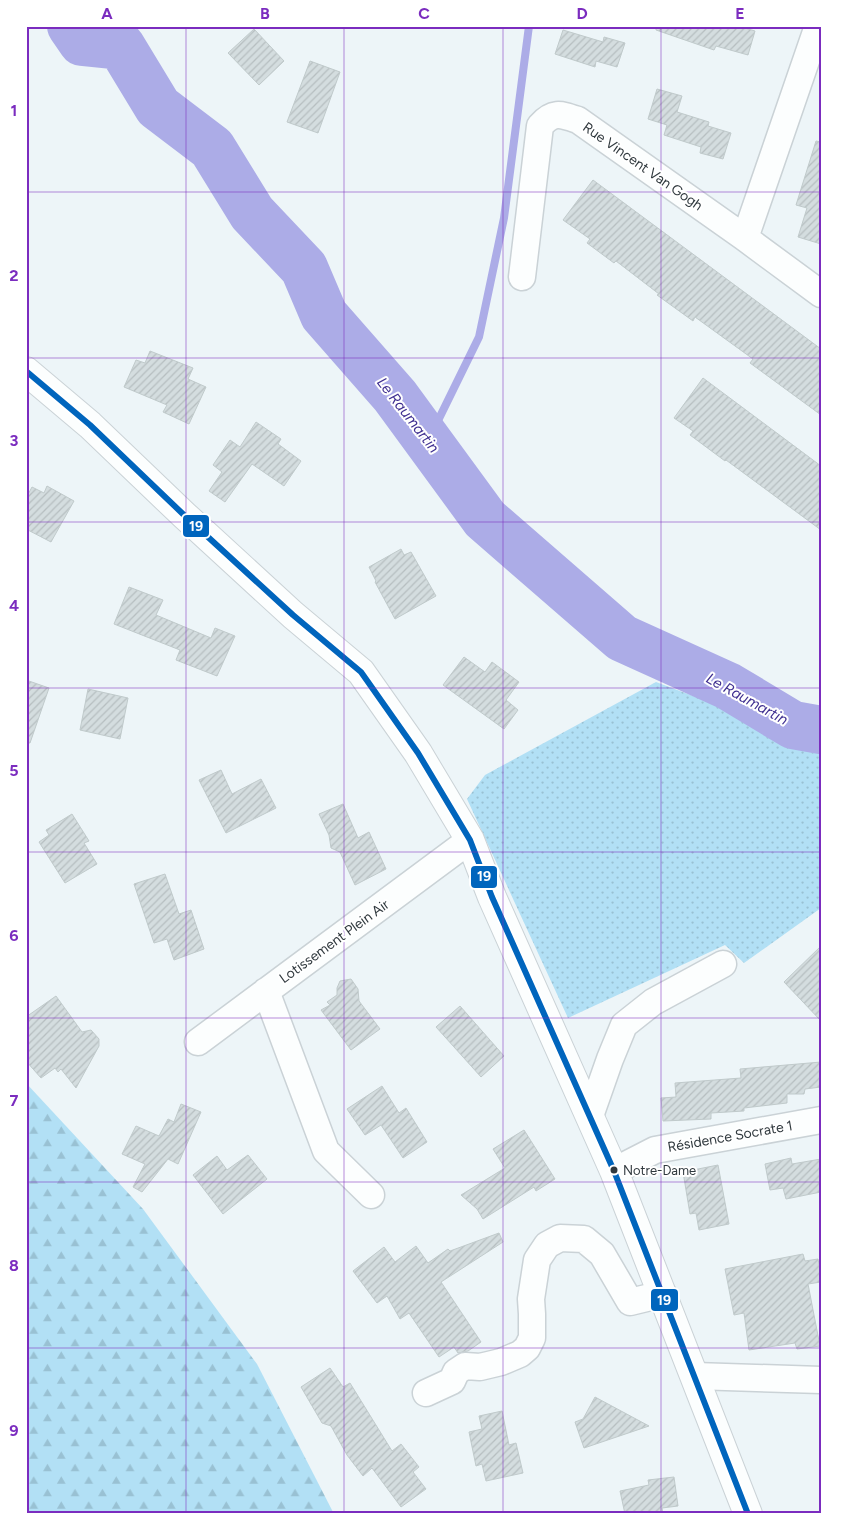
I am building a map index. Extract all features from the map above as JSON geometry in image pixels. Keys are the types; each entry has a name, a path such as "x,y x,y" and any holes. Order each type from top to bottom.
{"street":[{"path":"745,238 818,26"},
{"name":"Rue Vincent Van Gogh","path":"522,277 540,126 548,117 560,114 578,120 821,294"},
{"path":"26,372 90,425 293,615 361,672 418,753 470,840 492,897 614,1171 748,1514"},
{"name":"Lotissement Plein Air","path":"198,1042 470,840"},
{"path":"590,1116 624,1025 653,1002 723,964"},
{"path":"266,991 326,1151 371,1195"},
{"name":"Résidence Socrate 1","path":"614,1171 654,1150 821,1120"},
{"path":"426,1393 452,1381 456,1372 465,1366 480,1367 501,1362 520,1354 527,1348 532,1338 531,1298 537,1260 547,1245 560,1238 584,1239 602,1254 630,1302 663,1294"},
{"path":"694,1376 821,1380"}],"green space":[{"path":"656,682 821,744 821,908 744,963 725,945 568,1018 467,799 485,775"},
{"path":"26,1083 143,1209 257,1364 334,1514 26,1514"}],"building":[{"path":"656,26 738,26 755,31 748,55 716,46 714,50 656,30"},
{"path":"254,29 284,61 259,85 228,53"},
{"path":"563,30 603,42 604,37 625,43 617,67 596,61 595,67 555,54"},
{"path":"310,61 340,72 318,133 287,122"},
{"path":"657,89 682,96 677,112 709,122 708,126 731,133 723,159 700,153 701,147 664,135 667,125 648,119"},
{"path":"816,141 821,142 821,244 798,237 807,208 796,205"},
{"path":"593,180 821,349 821,415 750,363 753,359 695,317 693,321 657,295 659,294 616,261 614,263 587,243 590,239 563,220"},
{"path":"150,351 193,368 188,379 206,387 189,424 163,412 167,405 124,387 136,360 145,363"},
{"path":"703,378 821,466 821,530 690,435 693,431 674,418"},
{"path":"256,422 281,439 278,444 301,461 284,486 252,464 225,502 209,491 222,472 213,465 230,440 240,447"},
{"path":"47,486 74,501 51,542 26,529 26,498 32,487 44,493"},
{"path":"401,549 404,555 411,552 436,596 395,619 369,567"},
{"path":"129,587 163,600 156,615 211,638 215,628 235,636 217,676 176,660 180,650 114,624"},
{"path":"464,657 485,672 492,662 519,682 506,700 518,710 504,729 443,685"},
{"path":"26,680 49,688 30,743 26,743"},
{"path":"88,689 128,698 120,739 80,730"},
{"path":"221,770 232,794 261,779 276,808 226,833 199,780"},
{"path":"343,804 358,838 369,832 386,869 355,885 340,852 331,848 329,835 319,814"},
{"path":"72,814 89,841 84,843 97,864 65,883 39,842 49,835 46,830"},
{"path":"165,874 179,914 191,910 204,949 174,960 167,939 154,943 134,884"},
{"path":"821,946 821,1021 784,982"},
{"path":"351,979 358,989 359,1001 380,1029 351,1050 321,1010 330,1005 327,1002 337,995 340,981"},
{"path":"56,996 82,1032 91,1030 99,1039 99,1046 76,1088 61,1069 58,1072 55,1068 41,1078 26,1061 26,1017"},
{"path":"460,1006 504,1056 481,1077 436,1027"},
{"path":"821,1062 821,1087 805,1089 804,1094 787,1094 787,1103 744,1108 744,1111 711,1113 711,1119 663,1121 661,1098 676,1097 675,1083 741,1078 740,1069"},
{"path":"382,1086 399,1113 406,1108 427,1142 403,1158 381,1125 365,1135 347,1109"},
{"path":"181,1104 201,1112 178,1164 168,1159 142,1192 133,1187 145,1164 122,1154 136,1126 159,1136 168,1119 174,1122"},
{"path":"524,1130 555,1179 536,1191 534,1187 483,1219 477,1209 461,1195 505,1168 493,1149"},
{"path":"248,1155 267,1179 223,1214 193,1175 217,1156 227,1170"},
{"path":"791,1158 792,1164 821,1159 821,1192 786,1199 783,1188 770,1190 765,1164"},
{"path":"718,1165 729,1224 699,1230 696,1213 690,1214 683,1172"},
{"path":"499,1233 503,1242 441,1282 481,1342 468,1351 458,1353 454,1347 439,1357 409,1313 400,1319 387,1296 377,1303 353,1271 384,1247 395,1262 416,1246 428,1263 448,1249 450,1251"},
{"path":"803,1254 805,1261 818,1259 821,1274 821,1282 808,1284 820,1346 797,1349 795,1343 749,1350 744,1313 734,1315 725,1269"},
{"path":"330,1368 343,1387 350,1383 392,1451 401,1444 419,1467 413,1472 426,1489 401,1507 372,1468 363,1476 347,1455 331,1426 322,1423 301,1387"},
{"path":"595,1397 649,1426 584,1448 575,1422 583,1419"},
{"path":"502,1411 509,1445 516,1443 523,1473 486,1481 482,1464 476,1466 469,1432 482,1429 479,1416"},
{"path":"674,1477 678,1506 662,1508 663,1514 625,1514 620,1491 649,1485 648,1480"}],"waterway":[{"name":"Le Raumartin","path":"71,26 82,42 121,46 158,107 212,148 252,213 304,268 324,315 395,396 485,519 622,638 728,686 793,725 821,730"},
{"path":"428,441 479,337 504,218 529,26"}],"transit line":[{"name":"19","path":"26,371 90,425 293,615 361,672 418,753 470,840 492,897 614,1171 748,1514"}],"place":[{"name":"Notre-Dame","path":"614,1170"}]}
